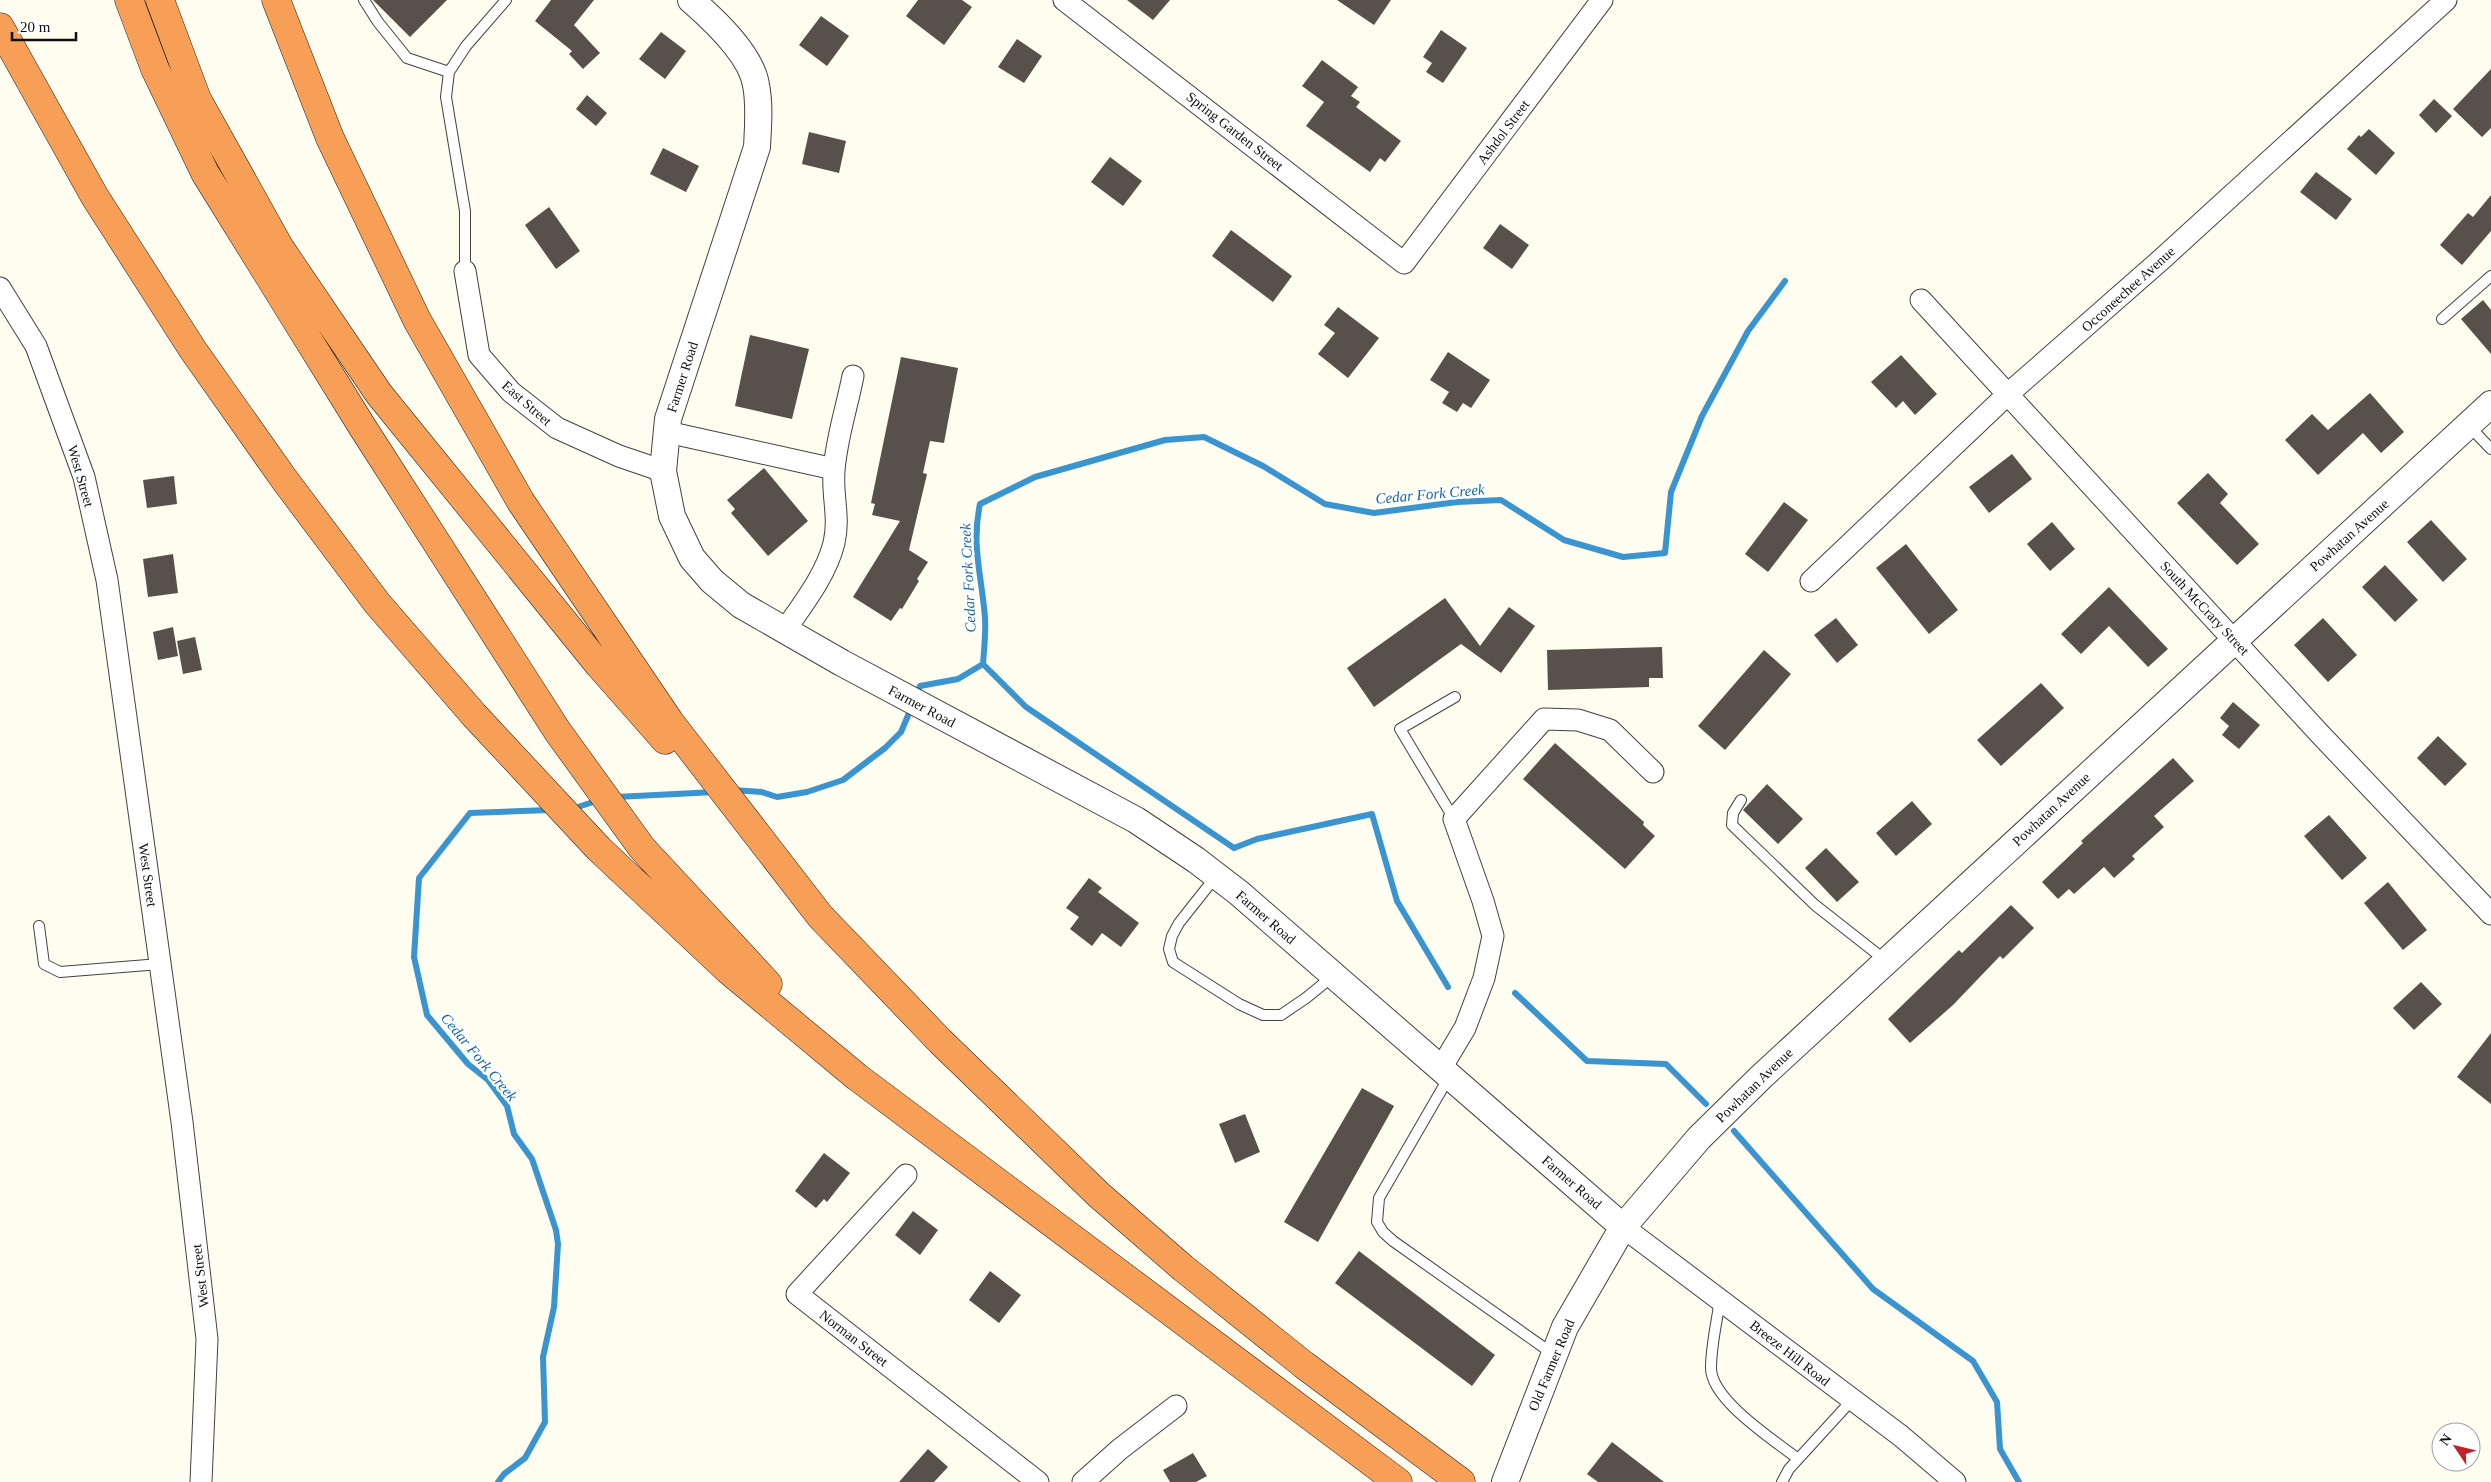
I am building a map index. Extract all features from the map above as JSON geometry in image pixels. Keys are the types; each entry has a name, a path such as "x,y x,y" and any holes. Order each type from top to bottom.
{"highway":[{"path":"129,0 155,70 205,173 363,428 558,732 642,848 735,950 857,1077"},
{"path":"160,0 197,99 280,248 379,394 599,665 820,916 940,1041 1099,1195 1183,1268 1304,1365 1452,1475"},
{"path":"276,0 330,138 417,320 521,502 670,722 820,916"},
{"path":"0,27 95,197 188,342 284,479 378,603 474,714 599,849 728,970 857,1077 1398,1482"}],"street":[{"name":"Farmer Road","path":"691,0 715,20 740,51 756,83 758,110 757,147 668,420 666,432 663,470 672,516 692,558 712,581 741,605 899,694 1136,820 1217,876 1623,1226"},
{"name":"Spring Garden Street","path":"1064,0 1404,263"},
{"name":"Ashdol Street","path":"1404,263 1602,0"},
{"name":"Occoneechee Avenue","path":"1811,581 2008,394 2162,258 2446,0"},
{"name":"East Street","path":"465,271 479,355 511,392 557,428 619,456 663,470"},
{"name":"West Street","path":"0,288 36,346 84,477 108,589 182,1122 207,1339 201,1482"},
{"name":"South McCrary Street","path":"1921,300 2319,733 2491,914"},
{"path":"785,630 806,598 833,545 838,520 834,493 834,469 853,376"},
{"name":"Powhatan Avenue","path":"1623,1226 1699,1138 1761,1077 2491,404"},
{"path":"666,432 834,469"},
{"path":"1445,1072 1465,1028 1484,978 1493,936 1454,819 1544,719 1578,720 1610,730 1653,772"},
{"name":"Norman Street","path":"906,1175 798,1294 1038,1482"},
{"name":"Breeze Hill Road","path":"1623,1226 1901,1436 1955,1482"},
{"name":"Old Farmer Road","path":"1505,1482 1565,1327 1623,1226"},
{"path":"1083,1482 1120,1449 1176,1406"}],"lane":[{"path":"364,0 378,22 407,58 449,72"},
{"path":"465,271 465,212 446,97 449,72 466,46 506,0"},
{"path":"2442,319 2491,276"},
{"path":"2468,425 2491,449"},
{"path":"1454,819 1400,729 1455,698"},
{"path":"1741,800 1733,813 1732,825 1810,900 1886,961"},
{"path":"1217,876 1189,909 1172,936 1169,950 1174,962 1239,1004 1263,1015 1281,1015 1306,998 1333,975"},
{"path":"39,926 44,964 60,972 160,964"},
{"path":"1445,1072 1382,1192 1376,1210 1377,1222 1383,1232 1393,1242 1554,1355"},
{"path":"1720,1298 1710,1369 1715,1388 1727,1402 1798,1459"},
{"path":"1782,1482 1789,1469 1852,1400"}],"building":[{"path":"373,0 447,0 410,37"},
{"path":"551,0 594,0 574,25 600,53 583,69 569,54 572,51 535,21"},
{"path":"918,0 962,0 972,7 944,45 906,16"},
{"path":"1127,0 1170,0 1153,20"},
{"path":"1337,0 1391,0 1374,25"},
{"path":"821,16 849,36 827,66 799,45"},
{"path":"1441,30 1467,48 1443,83 1426,72 1432,63 1423,57"},
{"path":"661,32 686,51 665,79 639,59"},
{"path":"1017,39 1042,56 1024,83 998,67"},
{"path":"1322,60 1358,87 1351,96 1360,102 1356,107 1401,141 1385,162 1380,158 1370,172 1306,126 1324,102 1302,86"},
{"path":"2491,69 2491,128 2482,137 2453,109"},
{"path":"587,95 607,113 596,126 576,109"},
{"path":"2434,99 2452,116 2436,133 2419,115"},
{"path":"2369,129 2395,153 2376,175 2347,149 2359,135 2361,137"},
{"path":"809,132 846,141 839,173 802,164"},
{"path":"663,148 699,166 686,192 650,174"},
{"path":"1110,157 1142,181 1123,206 1091,182"},
{"path":"2316,172 2352,199 2336,220 2300,192"},
{"path":"2491,195 2491,231 2462,265 2440,245 2468,213 2473,217"},
{"path":"549,207 580,251 556,269 525,225"},
{"path":"1500,224 1529,245 1512,269 1483,248"},
{"path":"1231,230 1292,276 1273,302 1212,256"},
{"path":"2483,300 2491,310 2491,354 2461,319"},
{"path":"1338,307 1379,338 1348,378 1318,354 1335,333 1324,325"},
{"path":"750,335 809,349 792,419 735,406"},
{"path":"1448,352 1490,380 1471,408 1463,403 1457,412 1442,403 1449,392 1430,380"},
{"path":"1901,355 1937,394 1915,415 1903,401 1896,408 1871,382"},
{"path":"901,357 958,368 944,443 930,441 923,473 927,474 909,550 928,562 902,609 900,608 891,621 853,597 900,521 872,515 875,504 871,503"},
{"path":"2370,393 2404,432 2381,453 2363,433 2318,475 2285,440 2312,414 2328,430"},
{"path":"2012,454 2032,479 1989,513 1969,487"},
{"path":"764,468 808,521 768,556 731,513 735,509 727,500"},
{"path":"2208,473 2228,494 2220,503 2259,544 2237,565 2177,503"},
{"path":"174,476 177,504 147,508 143,480"},
{"path":"1784,502 1808,520 1768,572 1745,554"},
{"path":"2431,520 2467,559 2443,582 2407,542"},
{"path":"2052,522 2075,549 2050,571 2027,544"},
{"path":"1906,544 1958,610 1929,634 1876,568"},
{"path":"173,554 178,593 148,597 143,559"},
{"path":"2385,565 2418,600 2395,622 2362,587"},
{"path":"2109,587 2168,649 2148,667 2109,626 2081,654 2061,634"},
{"path":"1445,598 1480,646 1509,607 1535,626 1501,673 1461,644 1374,707 1347,668"},
{"path":"1836,618 1858,645 1837,663 1814,635"},
{"path":"2323,618 2357,655 2328,682 2294,645"},
{"path":"173,627 178,656 158,660 153,632"},
{"path":"195,637 202,670 183,674 177,641"},
{"path":"1662,647 1663,678 1649,678 1649,687 1548,690 1547,650"},
{"path":"1764,650 1791,674 1725,750 1698,726"},
{"path":"2041,683 2064,708 2001,766 1977,740"},
{"path":"2233,702 2260,725 2239,749 2222,735 2229,726 2220,718"},
{"path":"2438,736 2467,764 2445,786 2417,758"},
{"path":"1555,743 1644,822 1643,825 1655,836 1625,869 1523,779"},
{"path":"2173,758 2194,781 2154,816 2164,827 2132,856 2135,859 2114,878 2104,867 2074,894 2069,889 2058,899 2042,882 2083,843 2081,841"},
{"path":"1767,784 1803,819 1778,844 1743,810"},
{"path":"1912,801 1932,824 1896,856 1876,833"},
{"path":"2329,815 2367,858 2342,880 2304,836"},
{"path":"1826,848 1859,882 1837,902 1805,868"},
{"path":"1089,878 1102,888 1098,892 1139,923 1121,947 1102,933 1092,946 1070,929 1079,917 1066,908"},
{"path":"2388,882 2427,930 2403,950 2364,903"},
{"path":"2011,905 2034,928 2003,959 2000,956 1953,1005 1910,1043 1888,1019 1959,950 1962,953"},
{"path":"2421,982 2442,1004 2414,1030 2393,1008"},
{"path":"2491,1033 2491,1104 2457,1077"},
{"path":"1362,1088 1394,1106 1318,1242 1284,1222"},
{"path":"1245,1114 1260,1152 1235,1163 1219,1124"},
{"path":"824,1153 850,1173 827,1202 824,1199 816,1208 795,1191"},
{"path":"913,1211 938,1230 920,1255 895,1235"},
{"path":"1359,1251 1495,1355 1472,1386 1335,1283"},
{"path":"990,1271 1021,1295 999,1323 969,1300"},
{"path":"1612,1442 1664,1482 1598,1482 1587,1474"},
{"path":"928,1449 948,1467 934,1482 899,1482"},
{"path":"1193,1453 1207,1476 1196,1482 1170,1482 1163,1470"}],"waterway":[{"name":"Cedar Fork Creek","path":"916,697 920,686 958,679 983,664 985,618 977,548 980,504 1035,477 1165,440 1204,437 1263,466 1325,504 1374,513 1457,502 1501,500 1564,540 1623,557 1665,553 1671,492 1702,416 1748,331 1785,281"},
{"path":"983,664 1026,707 1234,848 1257,839 1372,814 1397,901 1448,987"},
{"name":"Cedar Fork Creek","path":"733,790 762,792 777,797 807,792 843,780 885,748 901,732 912,706"},
{"name":"Cedar Fork Creek","path":"616,797 715,792"},
{"name":"Cedar Fork Creek","path":"572,809 599,800"},
{"name":"Cedar Fork Creek","path":"498,1482 504,1474 525,1458 545,1422 543,1357 554,1307 558,1244 556,1230 532,1159 514,1134 507,1106 488,1080 468,1064 427,1015 414,957 419,878 470,813 550,810"},
{"path":"1515,993 1587,1061 1666,1064 1706,1104"},
{"path":"1734,1131 1873,1289 1973,1361 1997,1402 2000,1449 2019,1482"}]}
